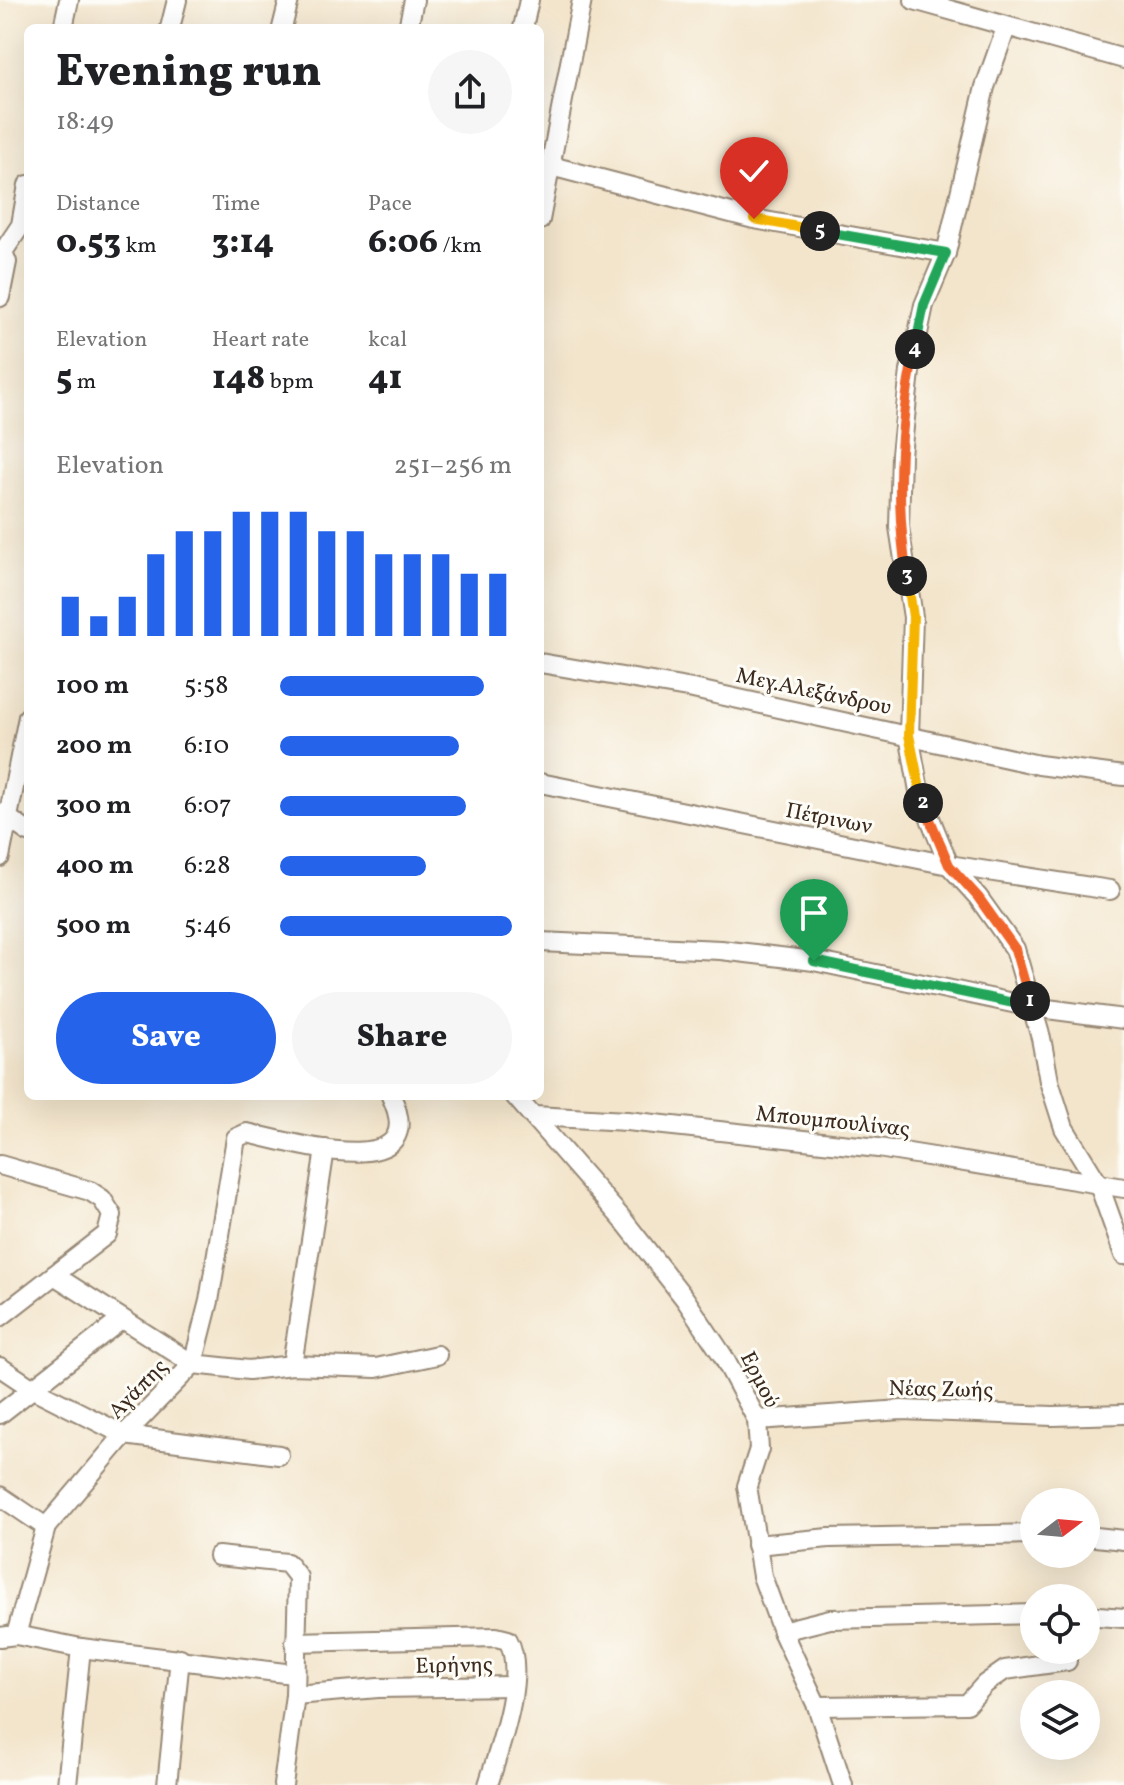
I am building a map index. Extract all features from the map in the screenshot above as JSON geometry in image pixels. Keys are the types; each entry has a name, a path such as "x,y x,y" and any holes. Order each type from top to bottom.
{"street":[{"path":"64,24 69,0"},
{"path":"171,24 177,0"},
{"path":"283,24 289,0"},
{"path":"409,24 414,0"},
{"path":"524,24 529,0"},
{"path":"544,200 582,0"},
{"path":"914,0 1124,59"},
{"path":"1006,28 985,87 946,253 924,305 910,371 901,455 899,527 913,617 909,735 919,791 949,865 978,897 1015,949 1064,1128 1099,1185 1124,1255"},
{"path":"551,166 754,219 946,253"},
{"path":"0,297 7,262 3,252 21,225 24,208"},
{"name":"Μεγ.Αλεξάνδρου","path":"544,664 693,689 1039,765 1124,776"},
{"path":"0,857 4,815 24,733"},
{"name":"Πέτρινων","path":"544,784 949,865 1110,890"},
{"path":"4,815 24,829"},
{"path":"544,942 721,950 814,961 1032,1007 1124,1019"},
{"path":"292,1365 325,1149 375,1153 384,1148 392,1141 399,1123 392,1100"},
{"name":"Ερμού","path":"519,1100 624,1221 685,1299 723,1356 757,1420 759,1449 747,1486 762,1576 782,1631 817,1706 843,1785"},
{"name":"Μπουμπουλίνας","path":"534,1116 627,1121 878,1148 1124,1188"},
{"name":"Αγάπης","path":"8,1636 46,1527 124,1435 193,1364 209,1301 236,1138 247,1133 325,1149"},
{"path":"0,1165 45,1176 102,1199 112,1215 107,1234 0,1317"},
{"path":"54,1275 193,1364 249,1370 292,1365 376,1368 437,1355"},
{"path":"0,1414 121,1320"},
{"path":"0,1367 33,1389 124,1435 279,1455"},
{"name":"Νέας Ζωής","path":"757,1420 902,1410 1053,1416 1124,1414"},
{"path":"0,1496 46,1527"},
{"path":"756,1545 829,1538 1020,1534"},
{"path":"1100,1537 1124,1540"},
{"path":"218,1556 258,1558 292,1566 299,1585 293,1674 295,1695 283,1785"},
{"path":"782,1631 830,1619 1020,1614"},
{"path":"1100,1616 1124,1618"},
{"path":"8,1636 293,1674"},
{"path":"295,1642 505,1637 511,1643 513,1686"},
{"path":"67,1785 81,1648"},
{"path":"167,1785 180,1658"},
{"path":"817,1706 967,1704 1005,1670 1046,1664"},
{"name":"Ειρήνης","path":"295,1695 378,1688 513,1686 509,1718 488,1785"}],"route":[{"path":"754,219 946,253 924,305 910,371 901,455 899,527 913,617 913,693 909,735 919,791 949,865 978,897 1015,949 1032,1007 814,961"}]}
